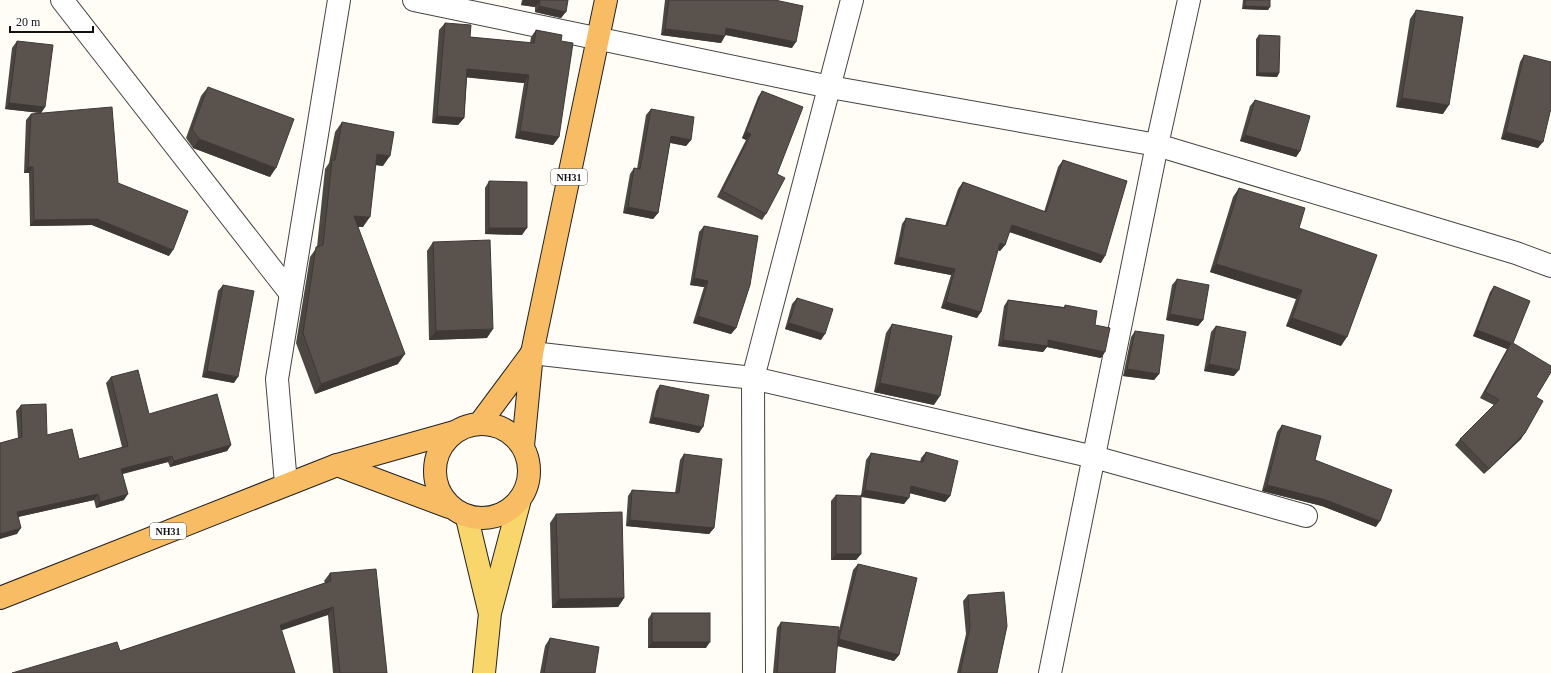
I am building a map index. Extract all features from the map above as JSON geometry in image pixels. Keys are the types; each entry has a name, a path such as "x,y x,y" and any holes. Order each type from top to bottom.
{"highway":[{"name":"NH31","path":"519,503 530,475 523,446 532,354 606,0"},
{"name":"NH31","path":"480,423 532,354"},
{"name":"NH31","path":"0,598 337,465 454,432 466,426 480,423 505,428 523,446"},
{"name":"NH31","path":"454,432 440,448 434,469 437,489 458,513"},
{"path":"337,465 458,513 496,518 519,503"}],"main road":[{"path":"484,673 490,613 519,503"},
{"path":"458,513 490,613"}],"street":[{"path":"62,0 291,294"},
{"path":"286,484 277,379 339,0"},
{"path":"414,0 830,87 1157,145 1516,253 1551,266"},
{"path":"754,673 753,378 852,0"},
{"path":"1050,673 1157,145 1190,0"},
{"path":"532,354 753,378 1094,457 1306,516"}],"building":[{"path":"534,0 568,0 566,12 539,6 540,1"},
{"path":"669,0 775,0 803,6 796,42 726,28 725,36 665,29"},
{"path":"1245,0 1270,0 1270,7 1245,6"},
{"path":"1416,10 1463,17 1449,105 1402,98"},
{"path":"445,23 471,25 470,37 534,43 536,30 562,35 561,41 573,43 559,137 520,131 529,75 467,69 464,118 437,116"},
{"path":"1259,35 1280,36 1279,73 1258,73"},
{"path":"17,41 53,45 45,107 9,103"},
{"path":"1524,55 1551,62 1551,108 1543,142 1506,132"},
{"path":"208,87 294,119 276,168 199,139 192,129"},
{"path":"762,91 803,107 777,174 785,178 766,214 722,191 751,134 746,132"},
{"path":"1255,100 1310,116 1300,151 1245,135"},
{"path":"112,107 118,183 188,211 173,250 97,219 34,220 33,167 28,167 31,114"},
{"path":"651,109 694,117 691,140 671,136 658,213 628,207 634,168 640,169"},
{"path":"342,122 394,132 390,156 377,154 370,217 354,216 405,354 321,384 303,333 316,247 323,245 332,160 335,160"},
{"path":"1063,160 1127,181 1105,256 1012,225 1005,245 1000,243 981,312 946,302 955,269 898,257 906,218 947,226 963,182 1046,212"},
{"path":"489,181 527,182 527,228 489,228"},
{"path":"1239,188 1305,208 1299,228 1377,255 1347,337 1292,318 1302,290 1216,264"},
{"path":"704,226 758,236 750,285 736,328 698,316 708,281 694,278"},
{"path":"490,240 493,329 436,331 433,242"},
{"path":"1177,279 1209,285 1203,320 1170,314"},
{"path":"223,285 254,291 238,377 207,371"},
{"path":"1494,286 1530,301 1513,343 1551,366 1551,372 1536,397 1543,401 1525,433 1489,469 1460,439 1499,400 1485,392 1511,343 1477,330"},
{"path":"797,298 833,309 825,334 789,323"},
{"path":"1008,300 1065,308 1065,305 1097,311 1095,325 1110,328 1105,352 1048,340 1048,346 1003,340"},
{"path":"892,324 952,336 940,396 880,383"},
{"path":"1216,326 1246,332 1239,370 1209,364"},
{"path":"1135,331 1164,335 1159,374 1127,369"},
{"path":"138,370 149,414 217,394 231,445 174,461 172,456 121,469 128,494 100,502 98,494 17,512 21,528 0,534 0,443 22,437 21,405 46,404 47,435 72,429 79,459 128,446 111,377"},
{"path":"660,385 709,395 703,427 653,417"},
{"path":"1282,425 1321,436 1315,460 1392,490 1380,521 1326,500 1267,485"},
{"path":"926,452 958,461 950,496 911,486 909,498 865,490 871,453 923,462"},
{"path":"684,454 722,459 714,528 630,520 632,490 679,493"},
{"path":"836,495 861,496 861,554 836,554"},
{"path":"622,512 624,598 559,599 556,514"},
{"path":"858,564 917,578 899,655 839,639"},
{"path":"376,569 387,673 340,673 333,607 280,625 295,673 12,673 117,642 120,651 331,581 330,573"},
{"path":"1004,592 1007,626 997,673 960,673 970,627 968,595"},
{"path":"652,613 710,613 710,642 652,642"},
{"path":"781,622 839,627 835,673 777,673"},
{"path":"550,638 599,647 595,673 544,673"}]}
